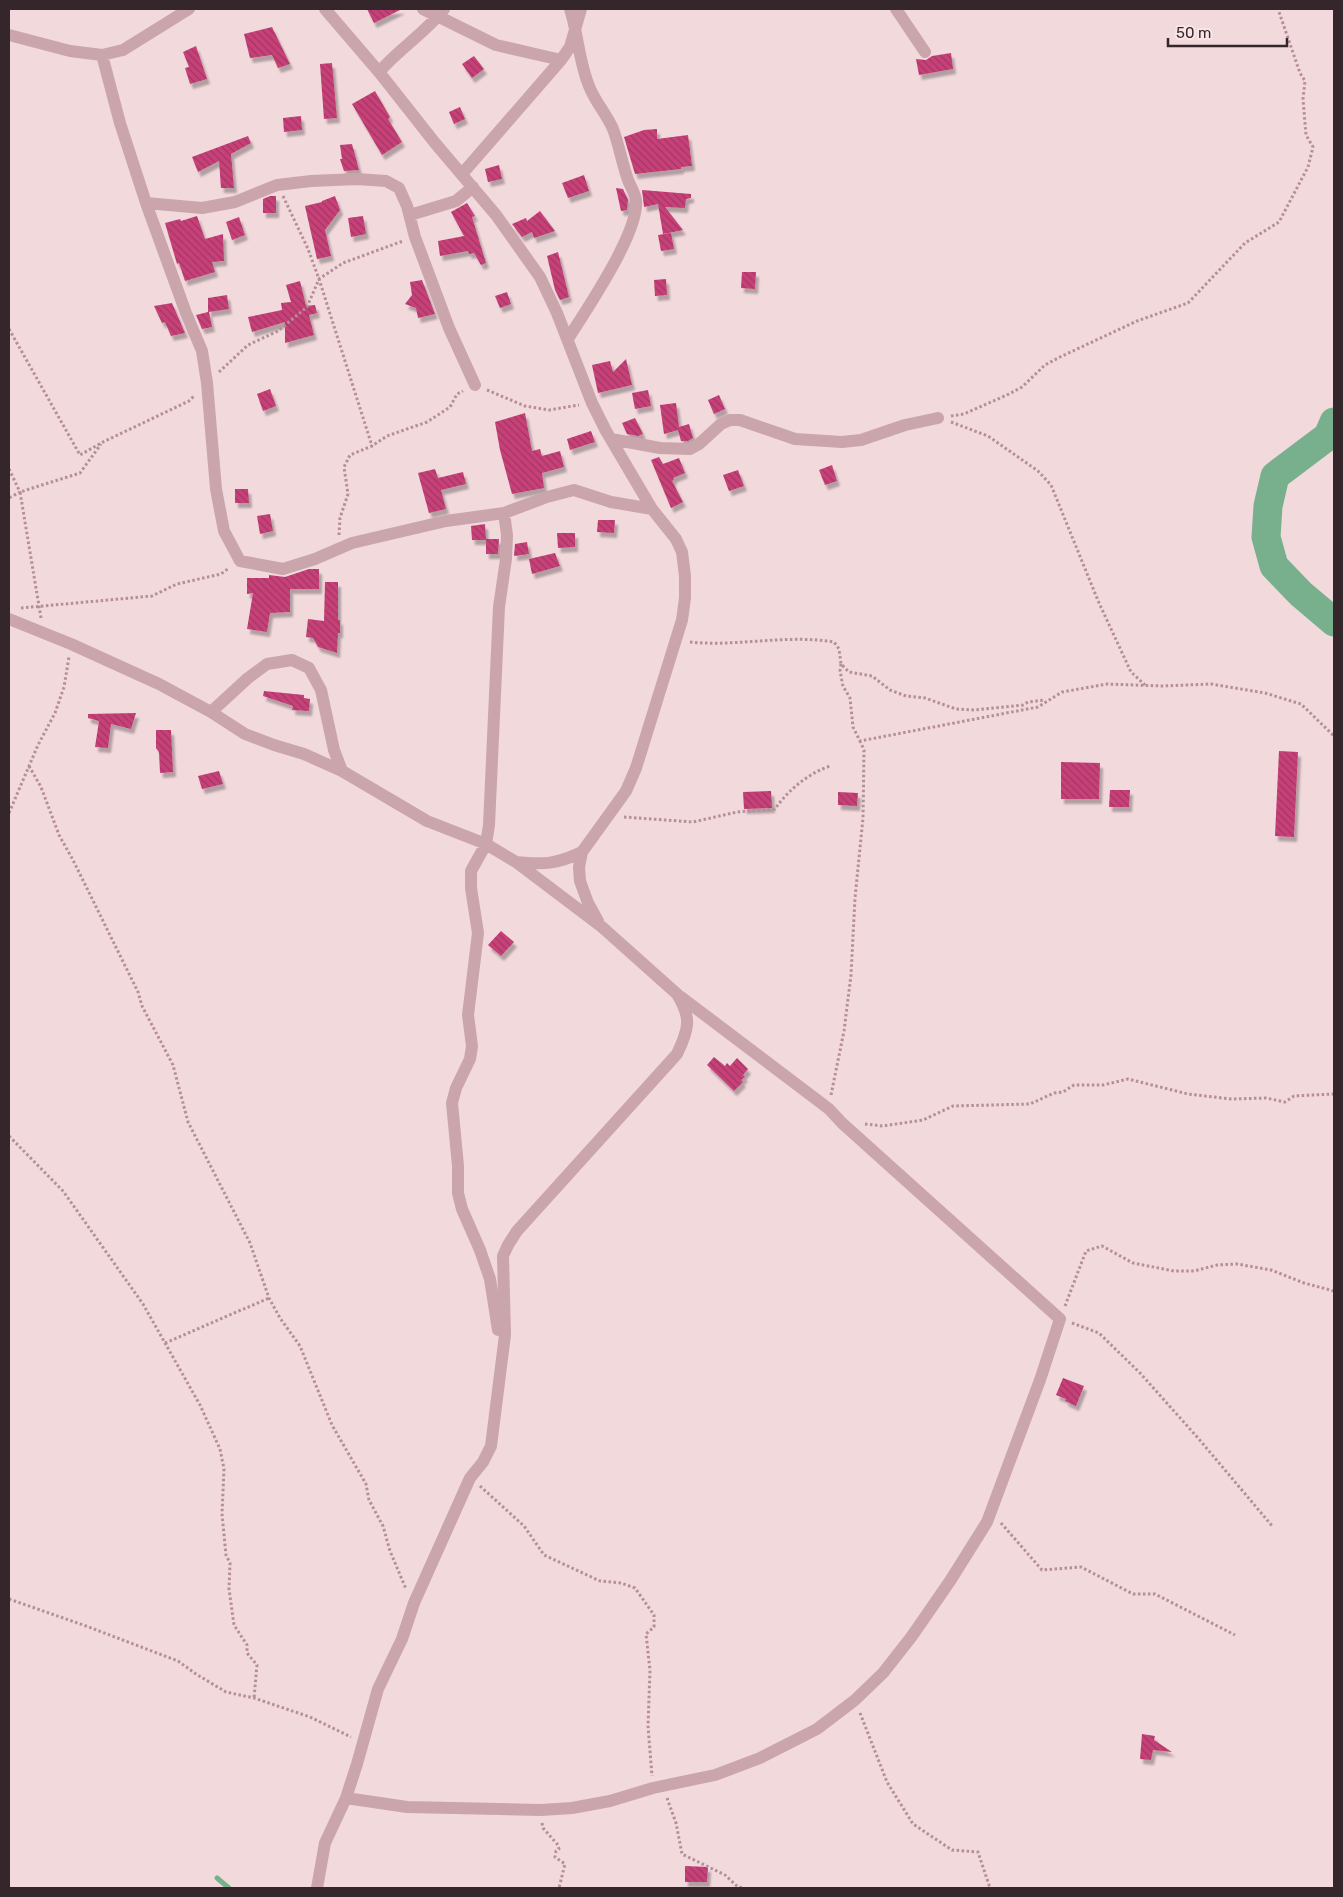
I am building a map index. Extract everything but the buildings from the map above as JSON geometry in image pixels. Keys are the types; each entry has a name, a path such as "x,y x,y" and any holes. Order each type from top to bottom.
{"street":[{"path":"9,35 70,51 102,56 123,50 189,9"},
{"path":"325,9 496,215 540,277 568,339 592,403 652,509 676,539 682,552 685,598 677,641 636,768 626,792 582,852 579,866 580,881 588,903 602,927"},
{"path":"424,9 441,13 496,46 562,60"},
{"path":"568,339 607,277 622,247 634,216 637,200 628,180 613,130 604,110 594,98 588,84 577,30 570,9"},
{"path":"462,174 562,60 577,30 581,9"},
{"path":"896,9 925,52"},
{"path":"379,72 391,58 420,35 441,13"},
{"path":"102,56 120,123 146,203 186,313 202,351 208,383 216,490 224,531 240,561 283,569 370,538 446,521 504,513 547,497 574,490 612,502 652,509"},
{"path":"146,203 202,208 235,202 277,185 357,179 386,181 399,188 446,319 475,385"},
{"path":"410,215 456,201 473,188"},
{"path":"611,439 660,448 690,449 699,444 721,424 730,420 740,420 751,422 795,439 842,442 861,440 905,425 938,418"},
{"path":"502,1355 490,1279 462,1209 458,1193 458,1158 452,1104 456,1088 470,1059 472,1046 468,1014 478,933 471,888 471,871 486,844 489,825 499,607 506,559 507,535 504,513"},
{"path":"9,619 71,644 159,684 245,734 304,754 342,771 427,821 486,844 516,862 602,927 677,994 829,1109 842,1123 1060,1319 1040,1380 987,1522 973,1546 912,1636 883,1673 855,1700 816,1728 760,1758 715,1775 658,1787 610,1801 572,1808 541,1810 407,1807 346,1798"},
{"path":"210,712 248,678 267,664 292,660 309,668 320,690 334,750 342,771"},
{"path":"516,862 539,864 564,861 582,852"},
{"path":"318,1888 325,1843 346,1798 378,1689 402,1639 414,1603 470,1478 483,1462 491,1446 505,1336 503,1256 517,1231 677,1054 687,1034 688,1017 685,1007 677,994"}],"path":[{"path":"938,418 964,414 992,402 1022,387 1046,365 1060,357 1137,321 1188,303 1245,243 1279,222 1308,167 1313,147 1306,136 1303,99 1305,82 1300,73 1278,9"},
{"path":"277,185 313,264 372,446"},
{"path":"339,548 340,518 348,494 344,467 350,455 372,446 387,436 427,422 450,407 457,394 475,385 525,406 549,410 592,403"},
{"path":"938,418 988,436 1038,471 1051,485 1099,603 1131,672 1145,685"},
{"path":"9,498 20,492 80,473 103,442"},
{"path":"9,469 20,492 44,633"},
{"path":"16,608 152,596 178,584 220,574 240,561"},
{"path":"677,641 727,644 757,640 821,640 834,642 839,649 843,686 850,698 854,727 864,750 864,818 855,898 851,976 844,1031 829,1109"},
{"path":"9,814 38,744 55,713 64,687 71,644"},
{"path":"841,664 849,672 872,676 890,690 906,696 925,698 956,709 975,710 1023,705 1028,702 1048,700"},
{"path":"860,741 1038,707 1062,692 1107,684 1211,684 1265,693 1301,704 1334,736"},
{"path":"28,766 41,787 59,835 78,869 138,992 142,1006 173,1065 188,1122 250,1243 270,1298 280,1318 300,1346 332,1425 366,1484 370,1500 383,1526 403,1583 414,1603"},
{"path":"609,815 693,822 737,812 775,809 791,789 804,782 816,771 830,766"},
{"path":"842,1123 883,1126 923,1120 953,1106 1030,1104 1054,1093 1063,1092 1074,1085 1103,1085 1128,1079 1188,1094 1231,1099 1266,1098 1285,1102 1294,1096 1334,1094"},
{"path":"9,1136 63,1191 143,1304 200,1405 220,1449 224,1469 222,1514 226,1555 230,1563 229,1589 234,1625 247,1645 248,1653 258,1665 254,1698"},
{"path":"1273,1527 1134,1366 1099,1333 1060,1319 1086,1251 1102,1246 1133,1263 1157,1268 1174,1271 1194,1271 1218,1265 1238,1264 1271,1270 1304,1283 1334,1291"},
{"path":"165,1343 270,1298"},
{"path":"470,1478 524,1526 544,1555 600,1581 621,1583 635,1588 654,1616 654,1627 646,1634 650,1670 648,1726 658,1787 676,1823 682,1854 725,1875 738,1887 743,1888"},
{"path":"991,1511 1042,1570 1081,1567 1133,1594 1155,1594 1235,1635"},
{"path":"9,1599 178,1661 226,1692 254,1698 310,1717 363,1742"},
{"path":"855,1700 887,1782 913,1824 952,1850 978,1852 990,1888"},
{"path":"541,1810 543,1828 558,1845 559,1849 556,1851 555,1857 565,1864 559,1888"}],"waterway":[{"path":"1334,422 1328,436 1275,476 1268,506 1266,537 1274,566 1301,594 1334,622"},
{"path":"217,1878 229,1888"}]}
